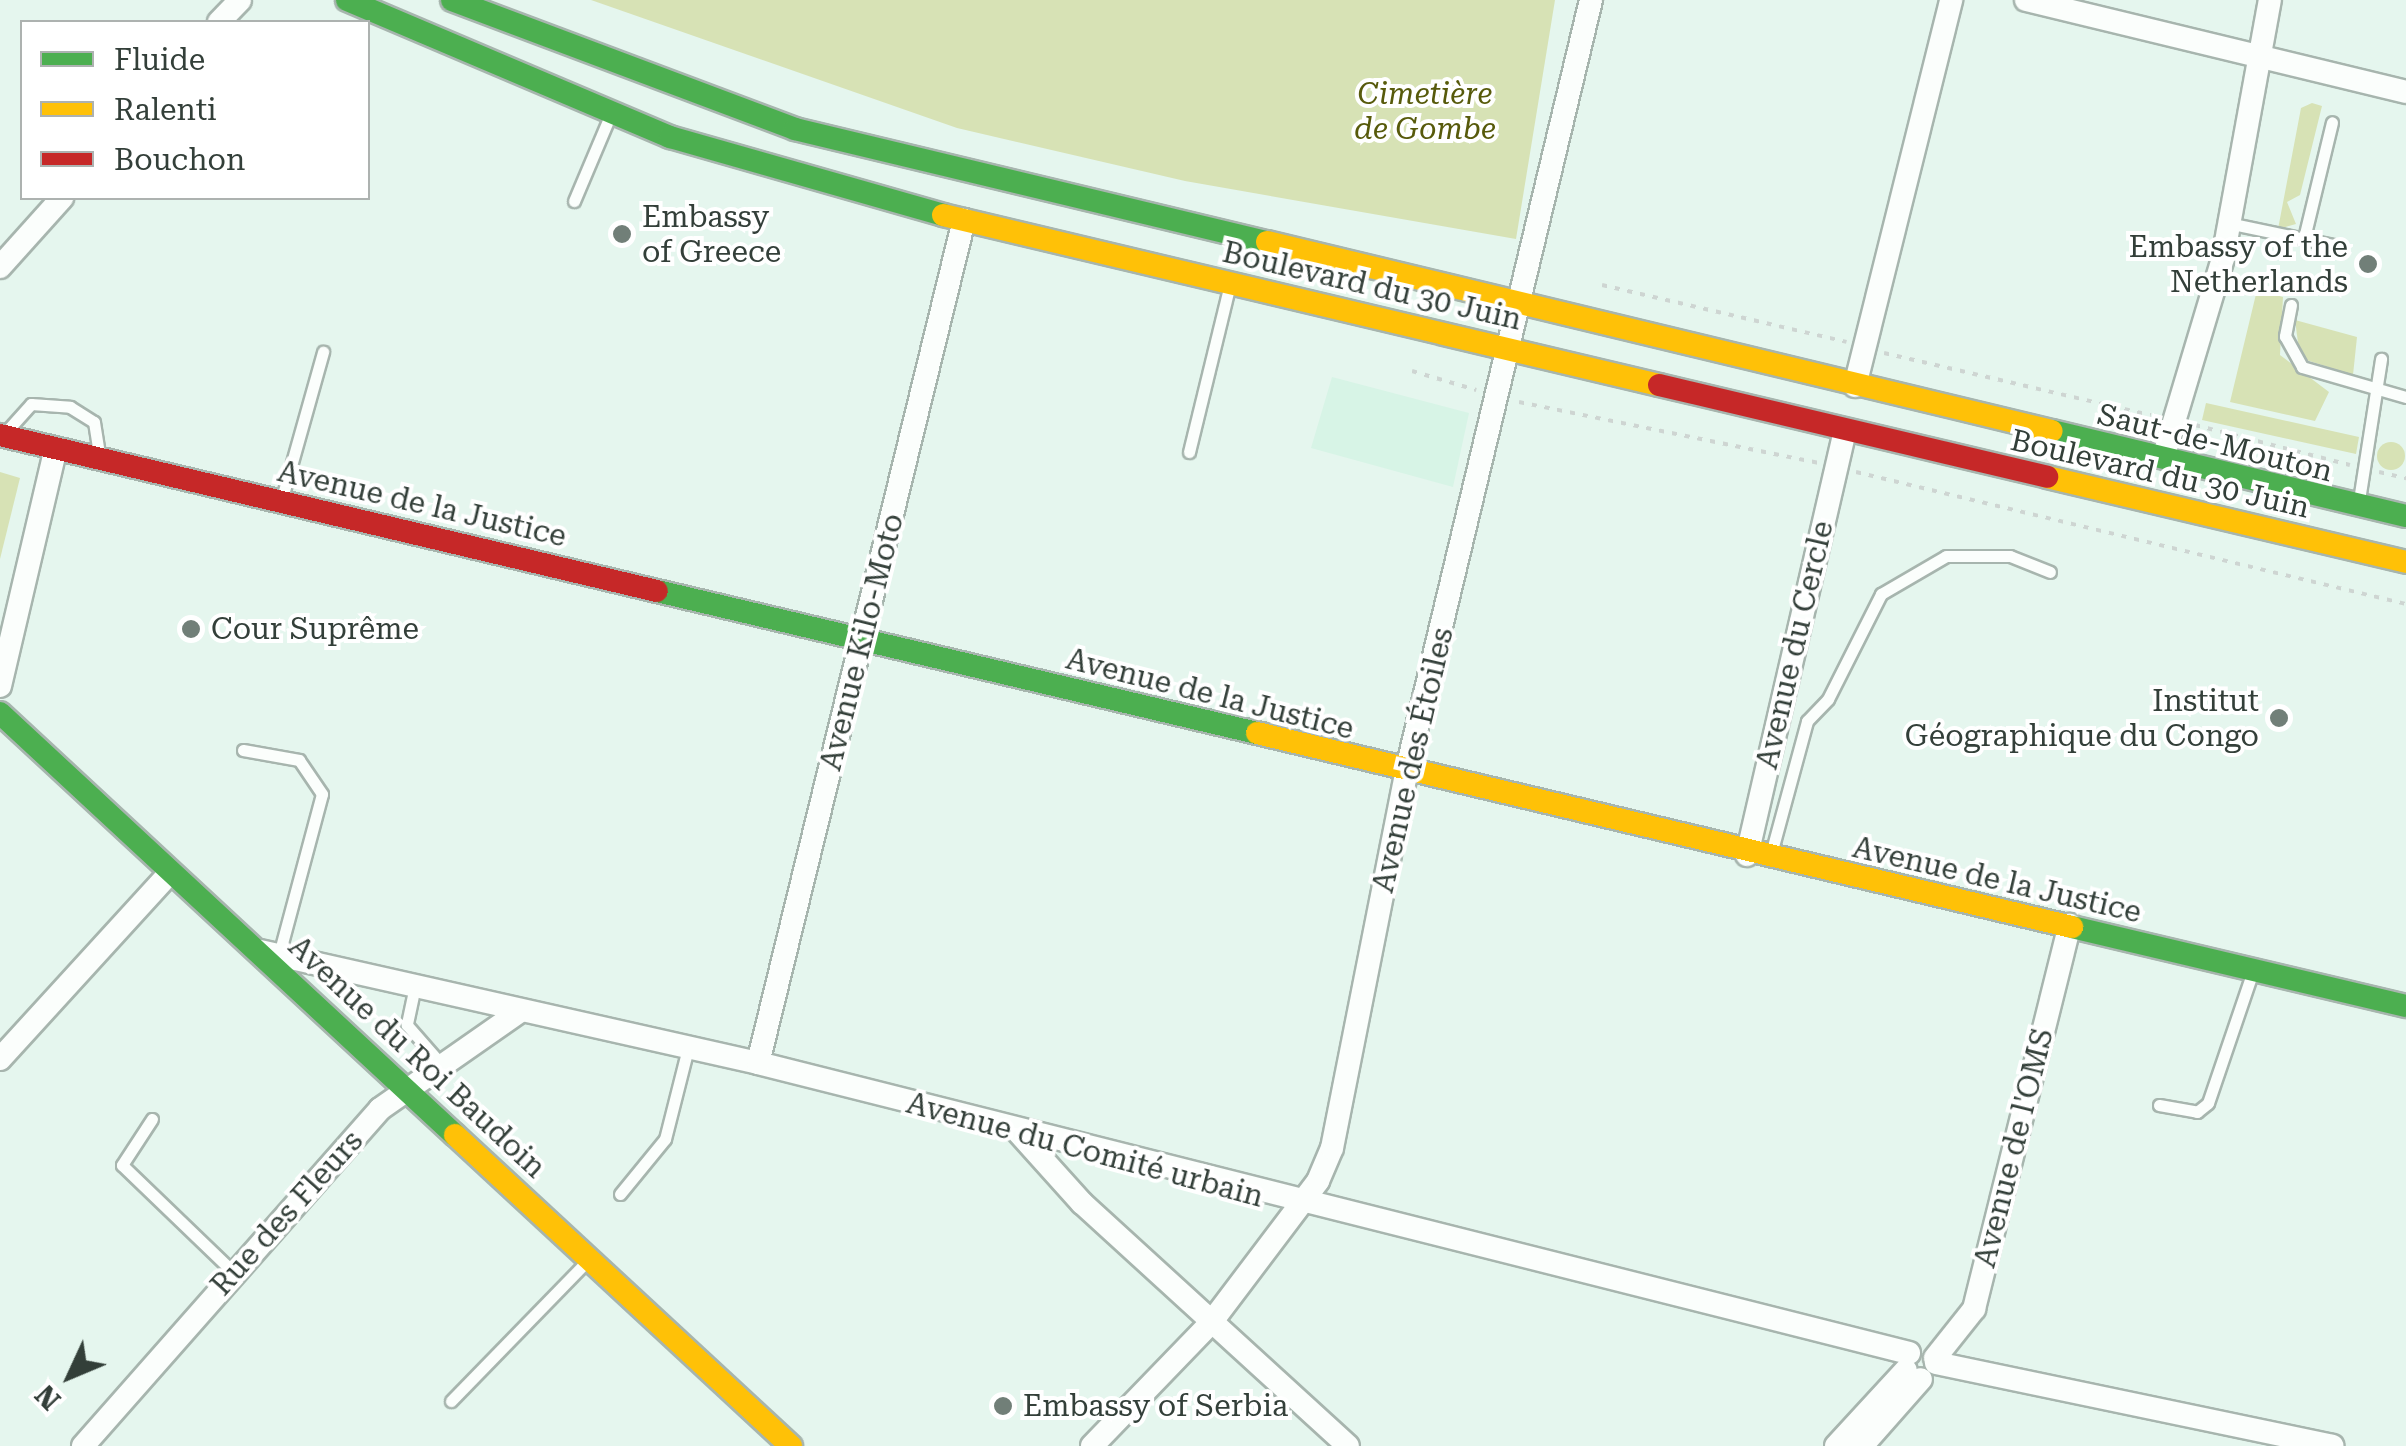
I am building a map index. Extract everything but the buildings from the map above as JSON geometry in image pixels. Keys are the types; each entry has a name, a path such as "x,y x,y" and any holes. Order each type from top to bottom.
{"main road":[{"name":"Boulevard du 30 Juin","path":"347,0 611,114 964,220 1510,349 1844,434 2406,559"},
{"name":"Boulevard du 30 Juin","path":"452,0 795,129 1519,308 2164,455 2358,504 2406,520"},
{"name":"Saut-de-Mouton","path":"2010,421 2406,520"},
{"name":"Avenue de la Justice","path":"1,436 863,639 1758,858 2070,925 2406,1006"},
{"name":"Avenue du Roi Baudoin","path":"0,713 171,872 270,953 404,1088 791,1446"}],"street":[{"path":"221,20 240,0"},
{"name":"Avenue des Étoiles","path":"1092,1446 1210,1324 1298,1206 1332,1148 1406,773 1591,0"},
{"path":"1855,386 1951,0"},
{"path":"2026,0 2406,92"},
{"path":"2164,455 2228,223 2256,56 2270,0"},
{"path":"0,267 60,200"},
{"name":"Avenue Kilo-Moto","path":"758,1063 964,220"},
{"name":"Avenue du Cercle","path":"1758,858 1844,434"},
{"path":"0,686 56,448"},
{"path":"0,1059 171,872"},
{"name":"Avenue de l'OMS","path":"1862,1446 1921,1365 1974,1309 2070,925"},
{"name":"Avenue du Comité urbain","path":"270,953 758,1063 1921,1365 2332,1446"},
{"name":"Rue des Fleurs","path":"83,1446 233,1272 404,1088 520,1012"},
{"path":"1018,1132 1210,1324 1348,1446"},
{"path":"1836,1446 1921,1365"}],"lane":[{"path":"574,201 611,114"},
{"path":"2304,238 2332,122"},
{"path":"2228,223 2333,245"},
{"path":"1189,452 1230,284"},
{"path":"2291,305 2285,336 2302,367 2406,398"},
{"path":"281,502 323,352"},
{"path":"2358,504 2380,359"},
{"path":"1,436 31,404 70,407 94,422 100,459"},
{"path":"1758,858 1807,721 1828,699 1881,594 1946,556 2010,556 2050,572"},
{"path":"243,750 299,760 322,794 270,953"},
{"path":"2160,1105 2197,1112 2208,1103 2254,970"},
{"path":"415,986 407,1025 441,1064"},
{"path":"620,1194 665,1138 688,1048"},
{"path":"152,1119 122,1165 233,1272"},
{"path":"452,1401 589,1259"}],"path":[{"path":"1602,284 1849,344"},
{"path":"1880,352 2148,417 2160,411"},
{"path":"1412,371 1499,397 1836,468 2406,604"},
{"path":"2187,416 2198,428 2406,478"}],"shaded area":[{"path":"1332,377 1469,413 1453,487 1311,448"}],"green space":[{"name":"Cimetière de Gombe","path":"591,0 1555,0 1516,239 1185,181 957,128"},
{"path":"2312,103 2322,106 2300,195 2287,202 2296,224 2278,229 2301,108"},
{"path":"2257,290 2283,297 2280,355 2329,392 2315,421 2230,402"},
{"path":"2295,320 2357,337 2353,375 2300,358"},
{"path":"2206,403 2359,437 2356,454 2202,420"},
{"path":"2391,442 2401,446 2405,456 2401,466 2391,470 2381,466 2377,456 2381,446"},
{"path":"0,472 20,478 0,559"}],"traffic: fast":[{"path":"347,0 670,137 943,215"},
{"path":"452,0 795,129 1267,242"},
{"path":"2052,431 2406,516"},
{"path":"657,591 1257,733"},
{"path":"0,713 455,1135"},
{"path":"2072,927 2406,1006"}],"traffic: slow":[{"path":"943,215 1659,385"},
{"path":"1267,242 2052,431"},
{"path":"2047,477 2406,562"},
{"path":"1257,733 2072,927"},
{"path":"455,1135 791,1446"}],"traffic: jam":[{"path":"1659,385 2047,477"},
{"path":"0,435 657,591"}],"place":[{"name":"Embassy of Greece","path":"622,234"},
{"name":"Embassy of the Netherlands","path":"2368,264"},
{"name":"Cour Suprême","path":"191,629"},
{"name":"Institut Géographique du Congo","path":"2279,718"},
{"name":"Embassy of Serbia","path":"1003,1406"}]}
